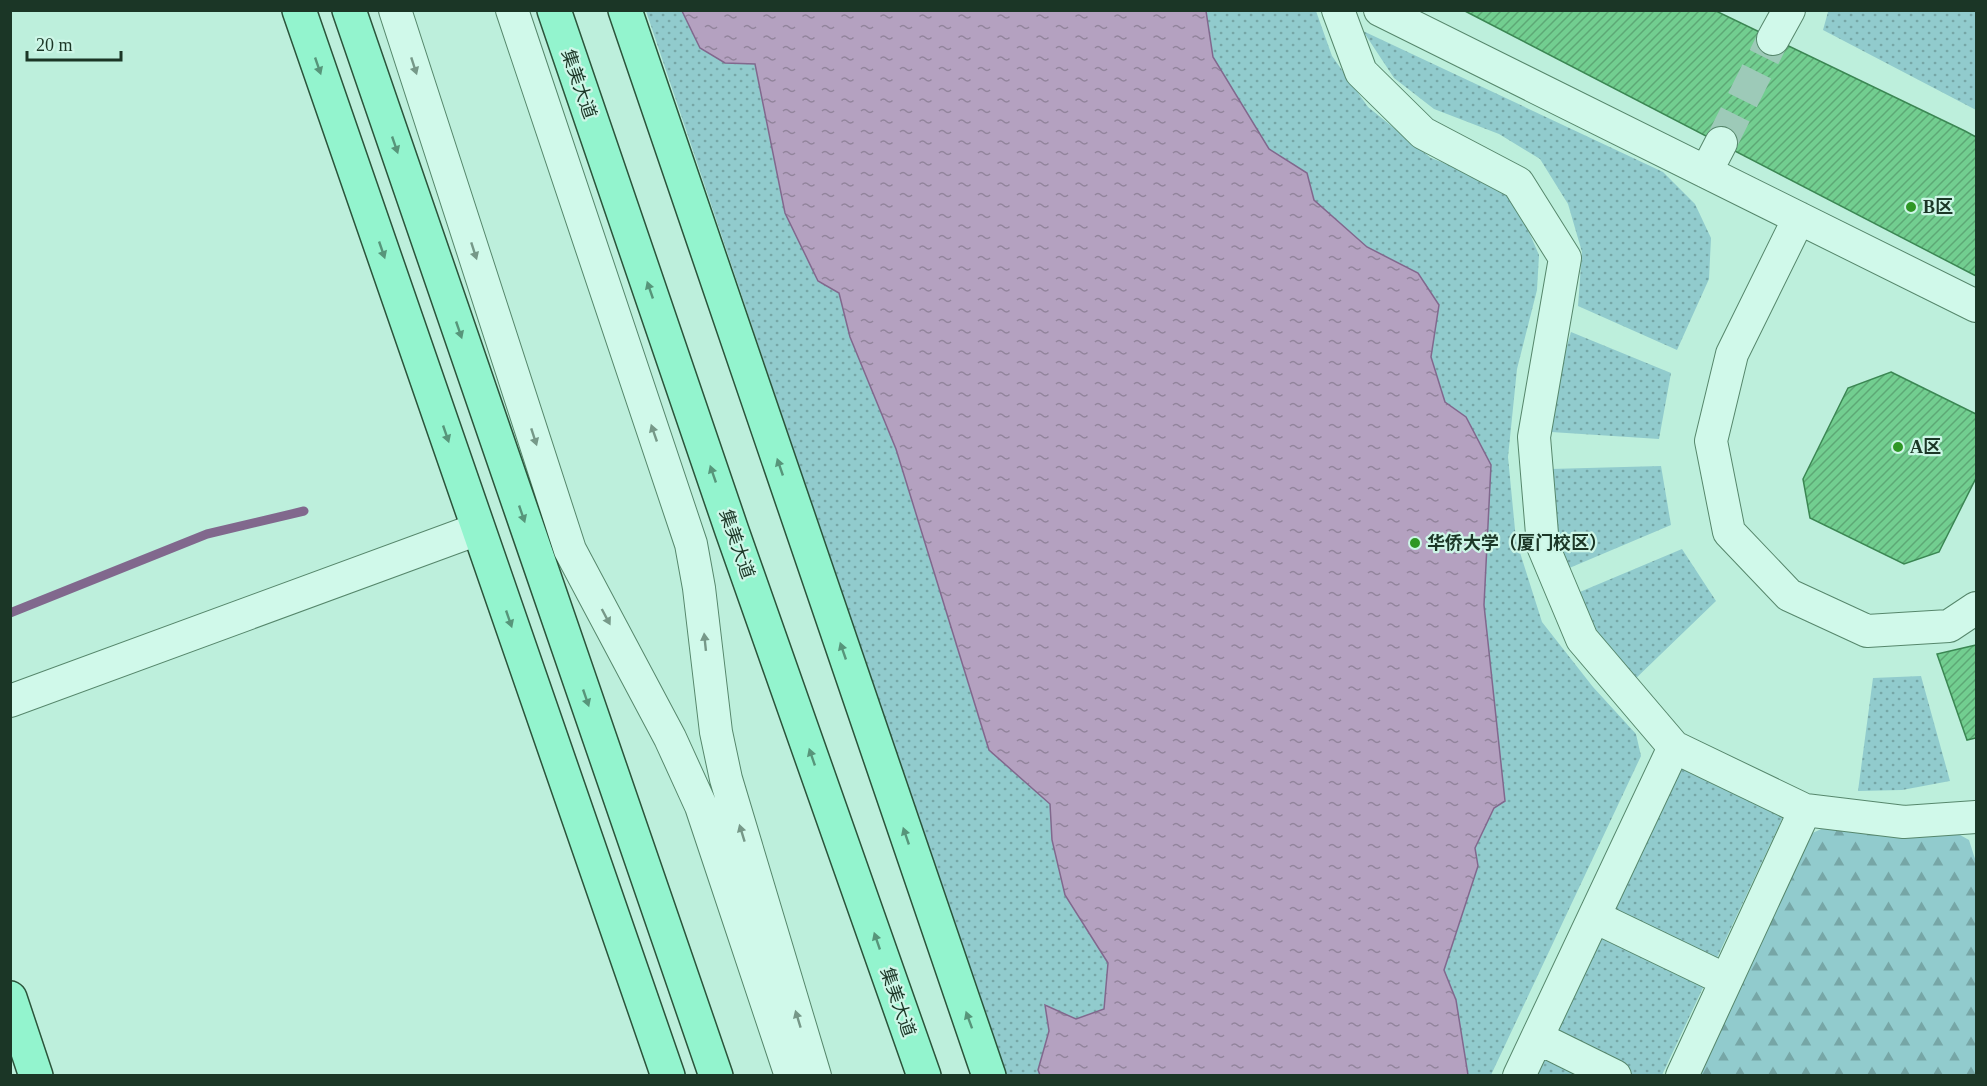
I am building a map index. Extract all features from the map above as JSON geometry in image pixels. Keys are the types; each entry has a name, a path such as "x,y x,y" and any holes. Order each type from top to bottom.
{"main road":[{"path":"299,10 668,1076"},
{"path":"349,10 716,1076"},
{"name":"集美大道","path":"554,10 732,531 924,1076"},
{"path":"625,10 989,1076"},
{"path":"10,998 36,1076"}],"street":[{"path":"395,10 570,550 670,738 701,806 791,1076"},
{"path":"512,10 691,544 699,588 716,732 726,779 815,1076"},
{"path":"1338,10 1361,72 1423,133 1518,183 1565,258 1534,437 1543,546 1582,639 1674,747 1805,810 1904,822 1977,817"},
{"path":"1380,10 1977,306"},
{"path":"1773,39 1789,10"},
{"path":"1706,172 1720,143"},
{"path":"1799,218 1732,354 1711,441 1729,532 1789,595 1867,631 1949,626 1977,608"},
{"path":"10,701 478,529"},
{"path":"1519,1076 1674,747"},
{"path":"1682,1076 1805,810"},
{"path":"1595,917 1726,980"},
{"path":"1538,1038 1616,1076"}],"green space":[{"path":"646,11 1316,11 1332,56 1368,107 1431,158 1481,177 1516,202 1539,255 1537,290 1517,369 1508,457 1516,540 1542,622 1593,687 1636,734 1641,756 1491,1075 1004,1075"},
{"path":"1976,11 1976,110 1823,30 1828,12"},
{"path":"1363,31 1663,172 1695,204 1711,238 1709,279 1677,350 1578,306 1582,252 1568,204 1540,159 1499,134 1434,109 1394,78"},
{"path":"1571,332 1671,373 1659,439 1551,432 1558,378"},
{"path":"1661,466 1671,525 1567,569 1553,517 1550,469"},
{"path":"1682,549 1716,601 1631,683 1596,641 1575,594"},
{"path":"1921,676 1950,781 1902,790 1858,791 1873,678"},
{"path":"1681,767 1784,815 1662,1075 1537,1076"},
{"path":"1828,826 1953,831 1969,840 1976,862 1976,1075 1697,1076 1808,835"}],"water":[{"path":"682,11 1206,11 1213,57 1269,149 1307,173 1314,200 1367,247 1418,273 1439,305 1431,357 1445,402 1466,417 1491,465 1484,605 1505,801 1494,808 1475,848 1478,866 1444,970 1456,1000 1468,1075 1040,1075 1038,1070 1049,1031 1045,1005 1076,1019 1104,1009 1108,963 1065,895 1052,840 1050,804 989,750 896,449 850,337 839,293 818,281 785,213 755,64 725,63 700,48"}],"building":[{"name":"B区","path":"1463,10 1714,10 1965,131 1976,137 1976,276"},
{"name":"A区","path":"1891,372 1976,414 1976,478 1939,552 1904,564 1810,518 1803,479 1848,388"},
{"path":"1976,645 1976,738 1967,740 1937,654"}],"waterway":[{"path":"10,613 207,534 304,511"}],"tunnel":[{"path":"1721,143 1773,39"}],"place":[{"name":"B区","path":"1911,207"},
{"name":"A区","path":"1898,447"},
{"name":"华侨大学（厦门校区）","path":"1415,543"}]}
